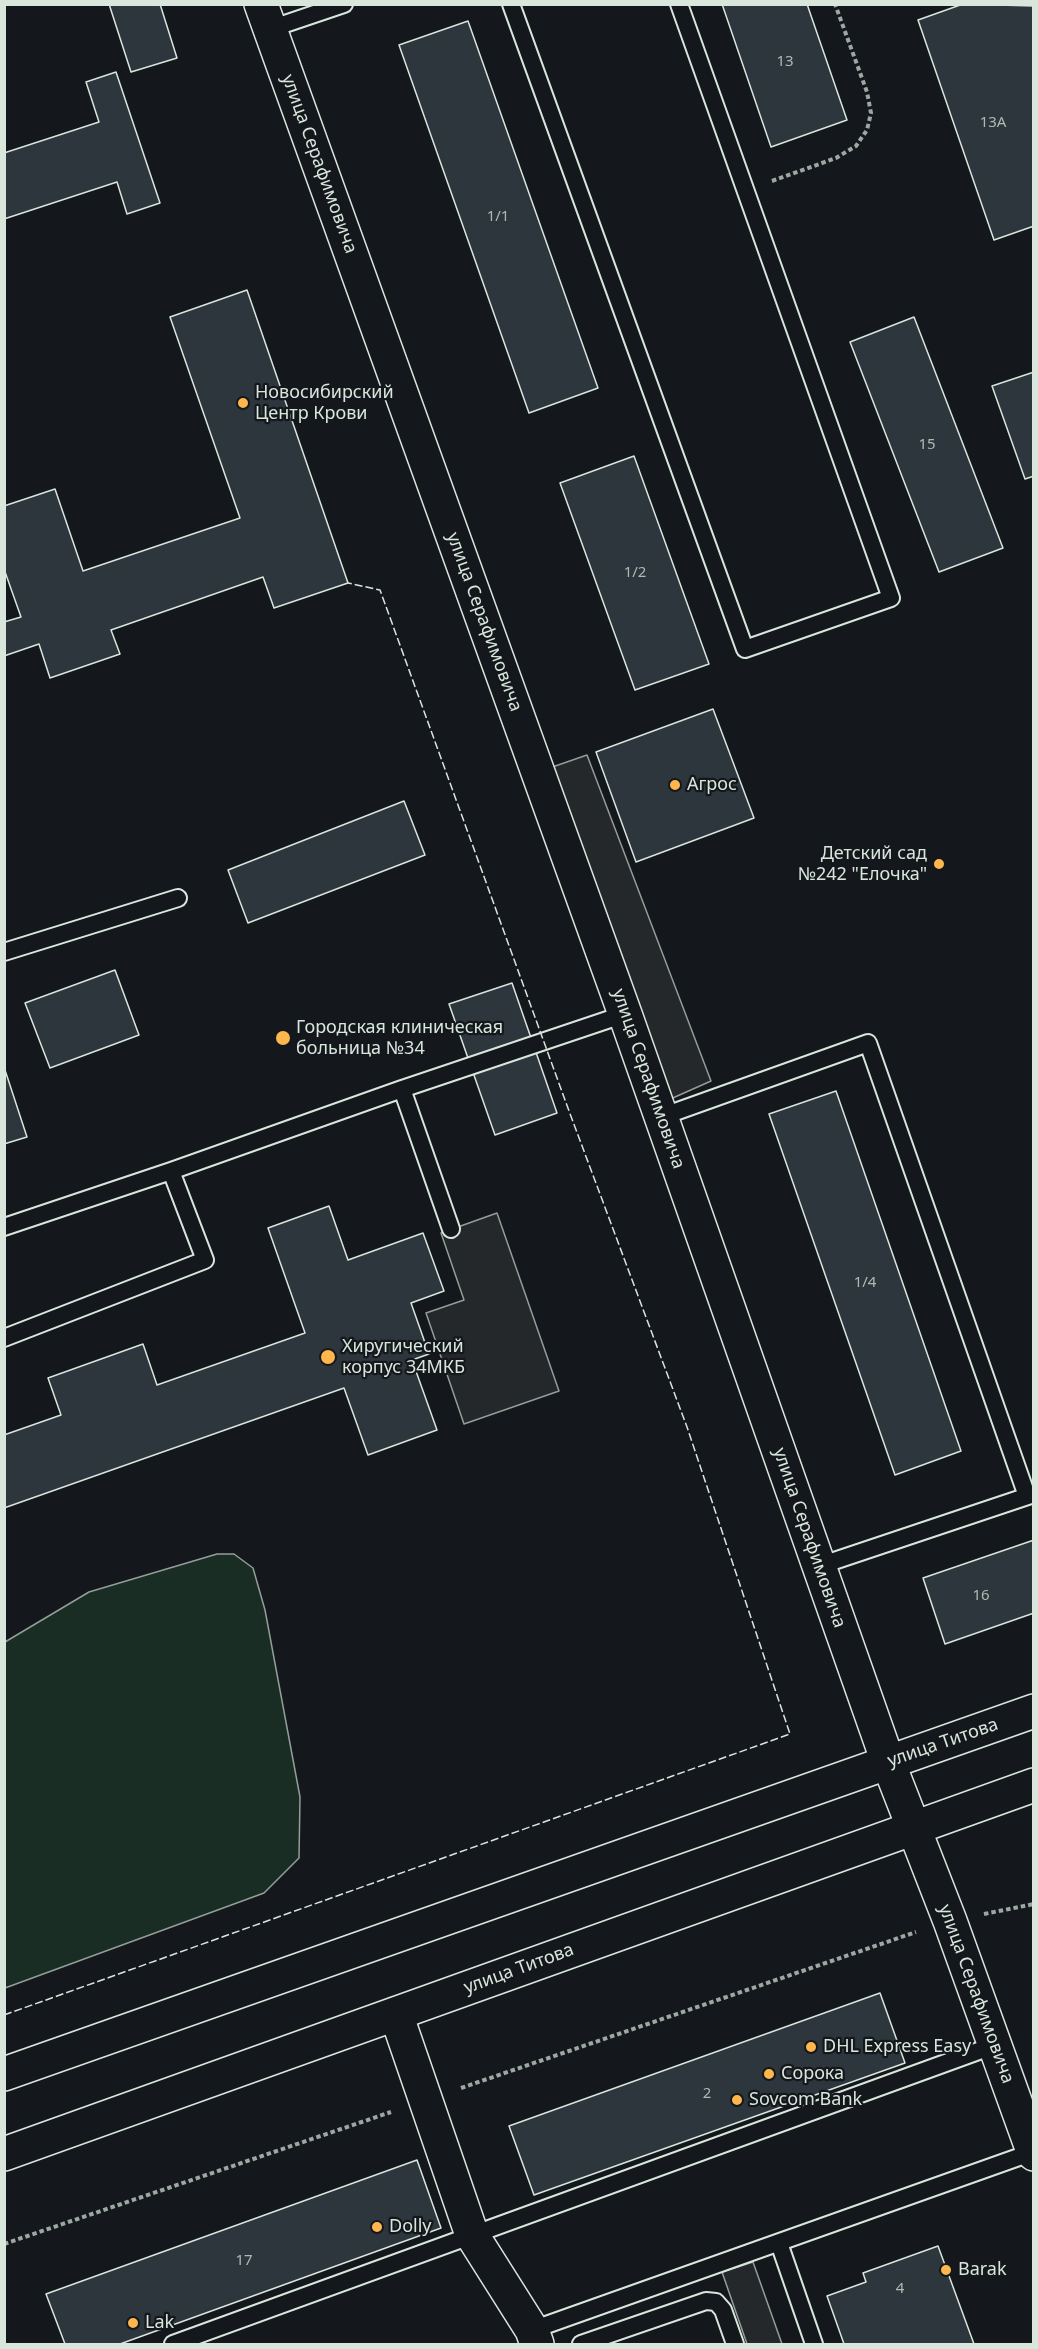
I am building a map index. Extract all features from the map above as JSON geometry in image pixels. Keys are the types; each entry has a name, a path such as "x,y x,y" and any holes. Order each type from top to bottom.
{"street":[{"name":"улица Серафимовича","path":"266,17 662,1117 888,1762 950,1921 1033,2153"},
{"name":"улица Титова","path":"4,2074 1034,1711"},
{"name":"улица Титова","path":"4,2154 1034,1785"},
{"path":"396,2014 472,2235 535,2337"}],"lane":[{"path":"266,17 344,4"},
{"path":"511,4 745,649 891,598 679,4"},
{"path":"4,952 178,898"},
{"path":"4,1227 625,1014"},
{"path":"662,1117 868,1043 1030,1495 819,1566"},
{"path":"402,1089 451,1229"},
{"path":"4,1338 205,1260 171,1171"},
{"path":"173,2344 995,2045"},
{"path":"535,2337 779,2243 1033,2153"},
{"path":"779,2243 814,2344"},
{"path":"581,2344 706,2301 716,2302 723,2310 735,2344"}],"path":[{"path":"746,191 836,158 856,146 867,130 871,113 867,93 835,4"},
{"path":"4,2244 950,1921 1034,1904"}],"green space":[{"path":"217,1554 234,1554 253,1568 265,1610 300,1797 299,1858 264,1893 5,1988 5,1642 89,1592"}],"shaded area":[{"path":"587,755 711,1081 657,1105 538,772"},
{"path":"497,1213 559,1391 464,1424 426,1313 464,1300 441,1233"},
{"path":"753,2262 782,2344 747,2344 722,2272"}],"building":[{"path":"109,4 160,4 177,58 131,72"},
{"path":"722,4 807,4 847,120 771,147"},
{"path":"963,4 1034,6 1034,226 994,240 918,20"},
{"path":"468,21 598,388 529,413 399,45"},
{"path":"116,72 160,203 127,214 117,182 4,219 4,153 99,122 86,82"},
{"name":"Новосибирский Центр Крови","path":"247,290 348,583 274,608 263,577 111,630 120,654 50,678 39,644 4,656 4,622 21,617 4,569 4,506 55,489 83,571 240,518 170,317"},
{"path":"914,317 1003,548 939,572 850,342"},
{"path":"1034,372 1034,476 1025,479 992,386"},
{"path":"634,456 709,664 635,690 560,483"},
{"name":"Агрос","path":"713,709 754,818 636,862 596,752"},
{"path":"404,801 425,855 248,923 228,870"},
{"path":"115,970 139,1035 50,1068 25,1003"},
{"path":"512,983 557,1113 495,1135 449,1004"},
{"path":"4,1067 27,1137 4,1144"},
{"path":"836,1091 961,1451 895,1475 769,1114"},
{"name":"Хиругический корпус 34МКБ","path":"329,1206 348,1260 423,1233 444,1291 411,1303 429,1354 412,1360 437,1430 368,1455 344,1388 4,1508 4,1435 61,1415 48,1378 143,1344 157,1385 305,1333 268,1228"},
{"path":"1034,1540 1034,1613 945,1644 923,1578"},
{"path":"880,1993 905,2063 534,2195 509,2126"},
{"path":"417,2160 441,2228 120,2344 65,2344 46,2294"},
{"path":"938,2246 974,2344 844,2344 827,2296 866,2282 863,2273"}],"fence":[{"path":"4,2015 790,1734 687,1427 569,1111 380,590 348,583"}],"place":[{"name":"Новосибирский Центр Крови","path":"243,403"},
{"name":"Агрос","path":"675,785"},
{"name":"Детский сад №242 \"Елочка\"","path":"939,864"},
{"name":"Городская клиническая больница №34","path":"283,1038"},
{"name":"Хиругический корпус 34МКБ","path":"328,1357"},
{"name":"DHL Express Easy","path":"811,2047"},
{"name":"Сорока","path":"769,2074"},
{"name":"Sovcom Bank","path":"737,2100"},
{"name":"Dolly","path":"377,2227"},
{"name":"Barak","path":"946,2270"},
{"name":"Lak","path":"133,2323"}]}
